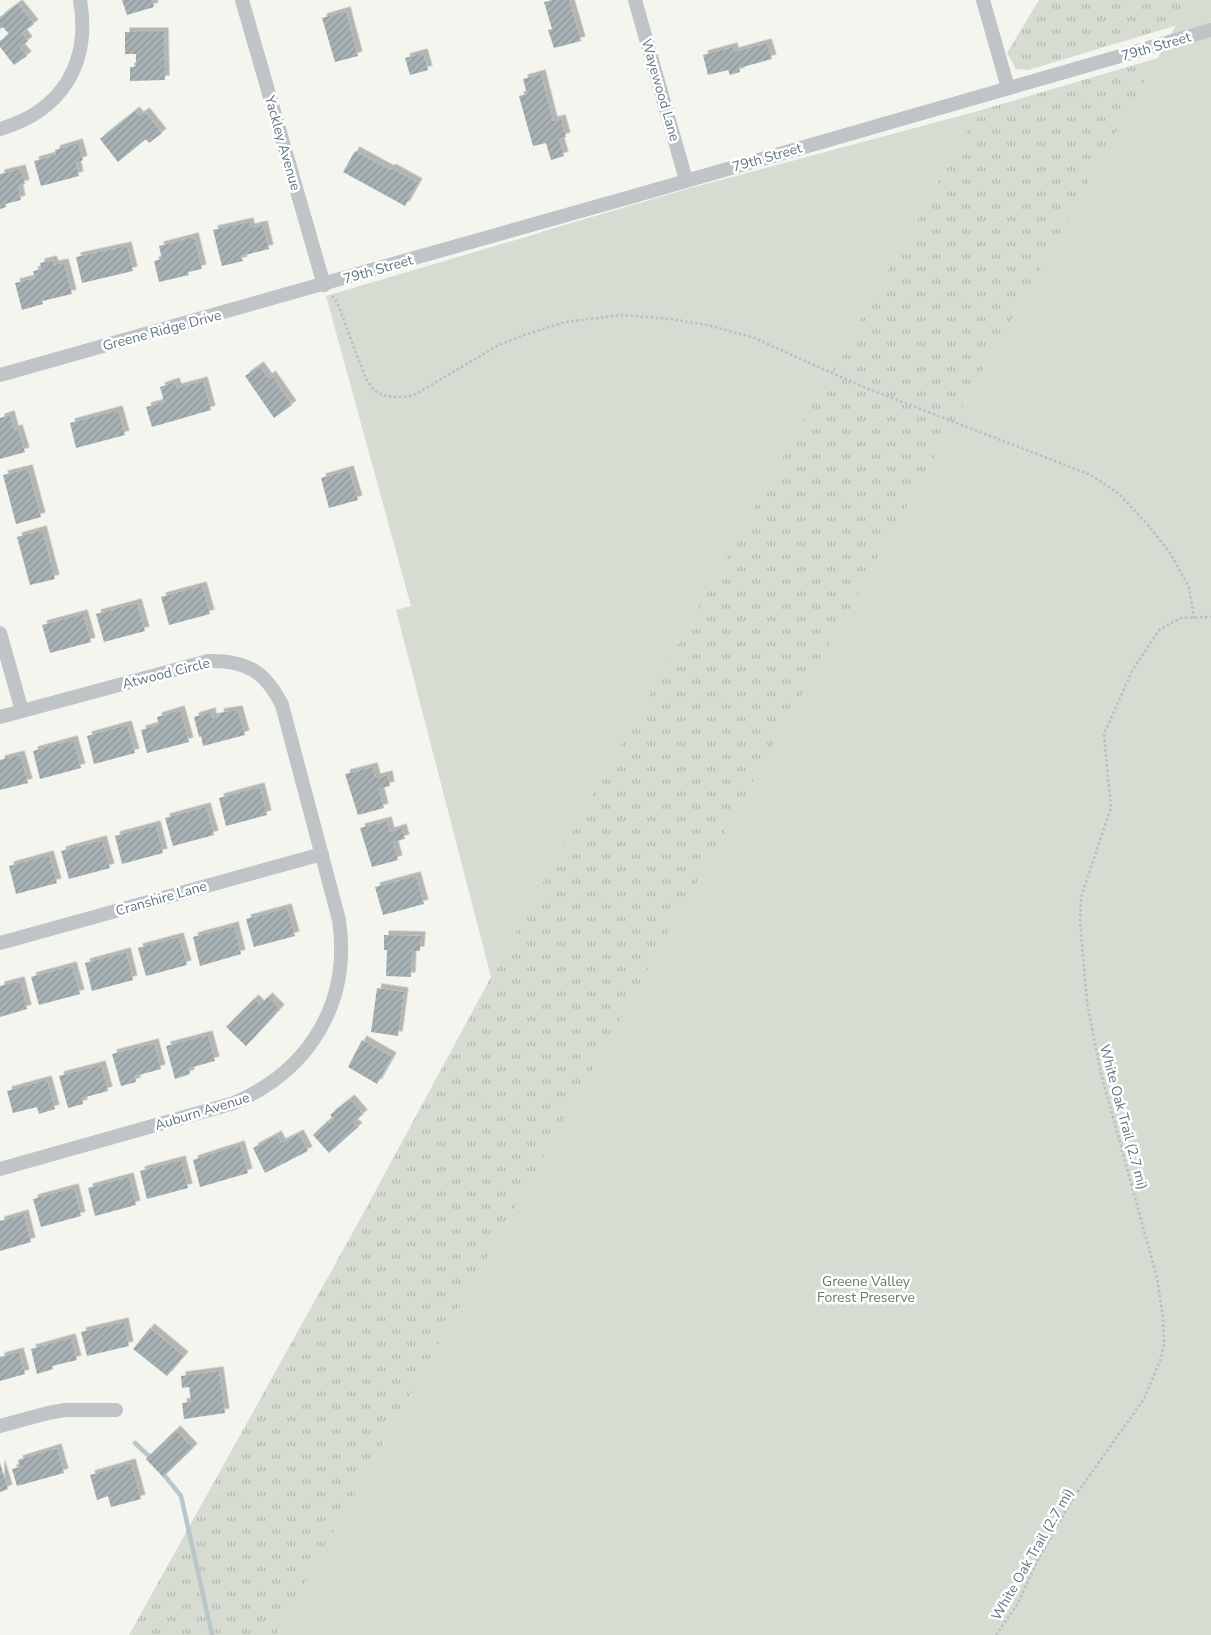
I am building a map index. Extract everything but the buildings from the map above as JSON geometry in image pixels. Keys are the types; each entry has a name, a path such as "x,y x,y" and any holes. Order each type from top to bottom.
{"street":[{"path":"0,129 25,120 46,106 63,88 82,46 83,17 80,0"},
{"name":"Yackley Avenue","path":"242,0 324,285"},
{"name":"Wayewood Lane","path":"636,0 686,180"},
{"path":"983,0 1008,88"},
{"name":"79th Street","path":"324,285 1211,30"},
{"name":"Greene Ridge Drive","path":"0,375 324,285"},
{"path":"0,633 22,711"},
{"name":"Atwood Circle","path":"0,717 208,661 227,660 250,667 270,684 282,705 322,854"},
{"name":"Cranshire Lane","path":"0,943 322,854"},
{"name":"Auburn Avenue","path":"0,1169 234,1104 261,1090 283,1075 302,1056 321,1028 332,1003 339,978 342,956 339,920 322,854"},
{"path":"0,1426 65,1410 116,1410"}],"path":[{"path":"324,285 337,302 366,379 374,390 385,395 401,398 414,395 497,346 565,322 622,315 671,319 707,325 752,337 861,386 1091,475 1119,494 1148,525 1170,553 1189,587 1194,618"},
{"name":"White Oak Trail (2.7 mi)","path":"996,1635 1017,1605 1037,1562 1070,1503 1144,1398 1162,1358 1164,1344 1163,1318 1157,1278 1100,1070 1087,1002 1080,920 1081,898 1111,808 1104,734 1133,669 1160,629 1180,618 1211,618"}],"green space":[{"path":"1039,0 1211,0 1211,15 1028,70 1016,69 1007,53"},
{"name":"Greene Valley Forest Preserve","path":"1190,0 1211,0 1211,1635 276,1635"},
{"path":"1158,58 276,1635 129,1635 363,1214 543,883 541,232 691,188 903,244 978,111"},
{"path":"978,111 491,977 396,610 411,606 326,296 691,188"}],"waterway":[{"path":"135,1443 152,1459"},
{"path":"161,1471 181,1496 212,1635"}]}
